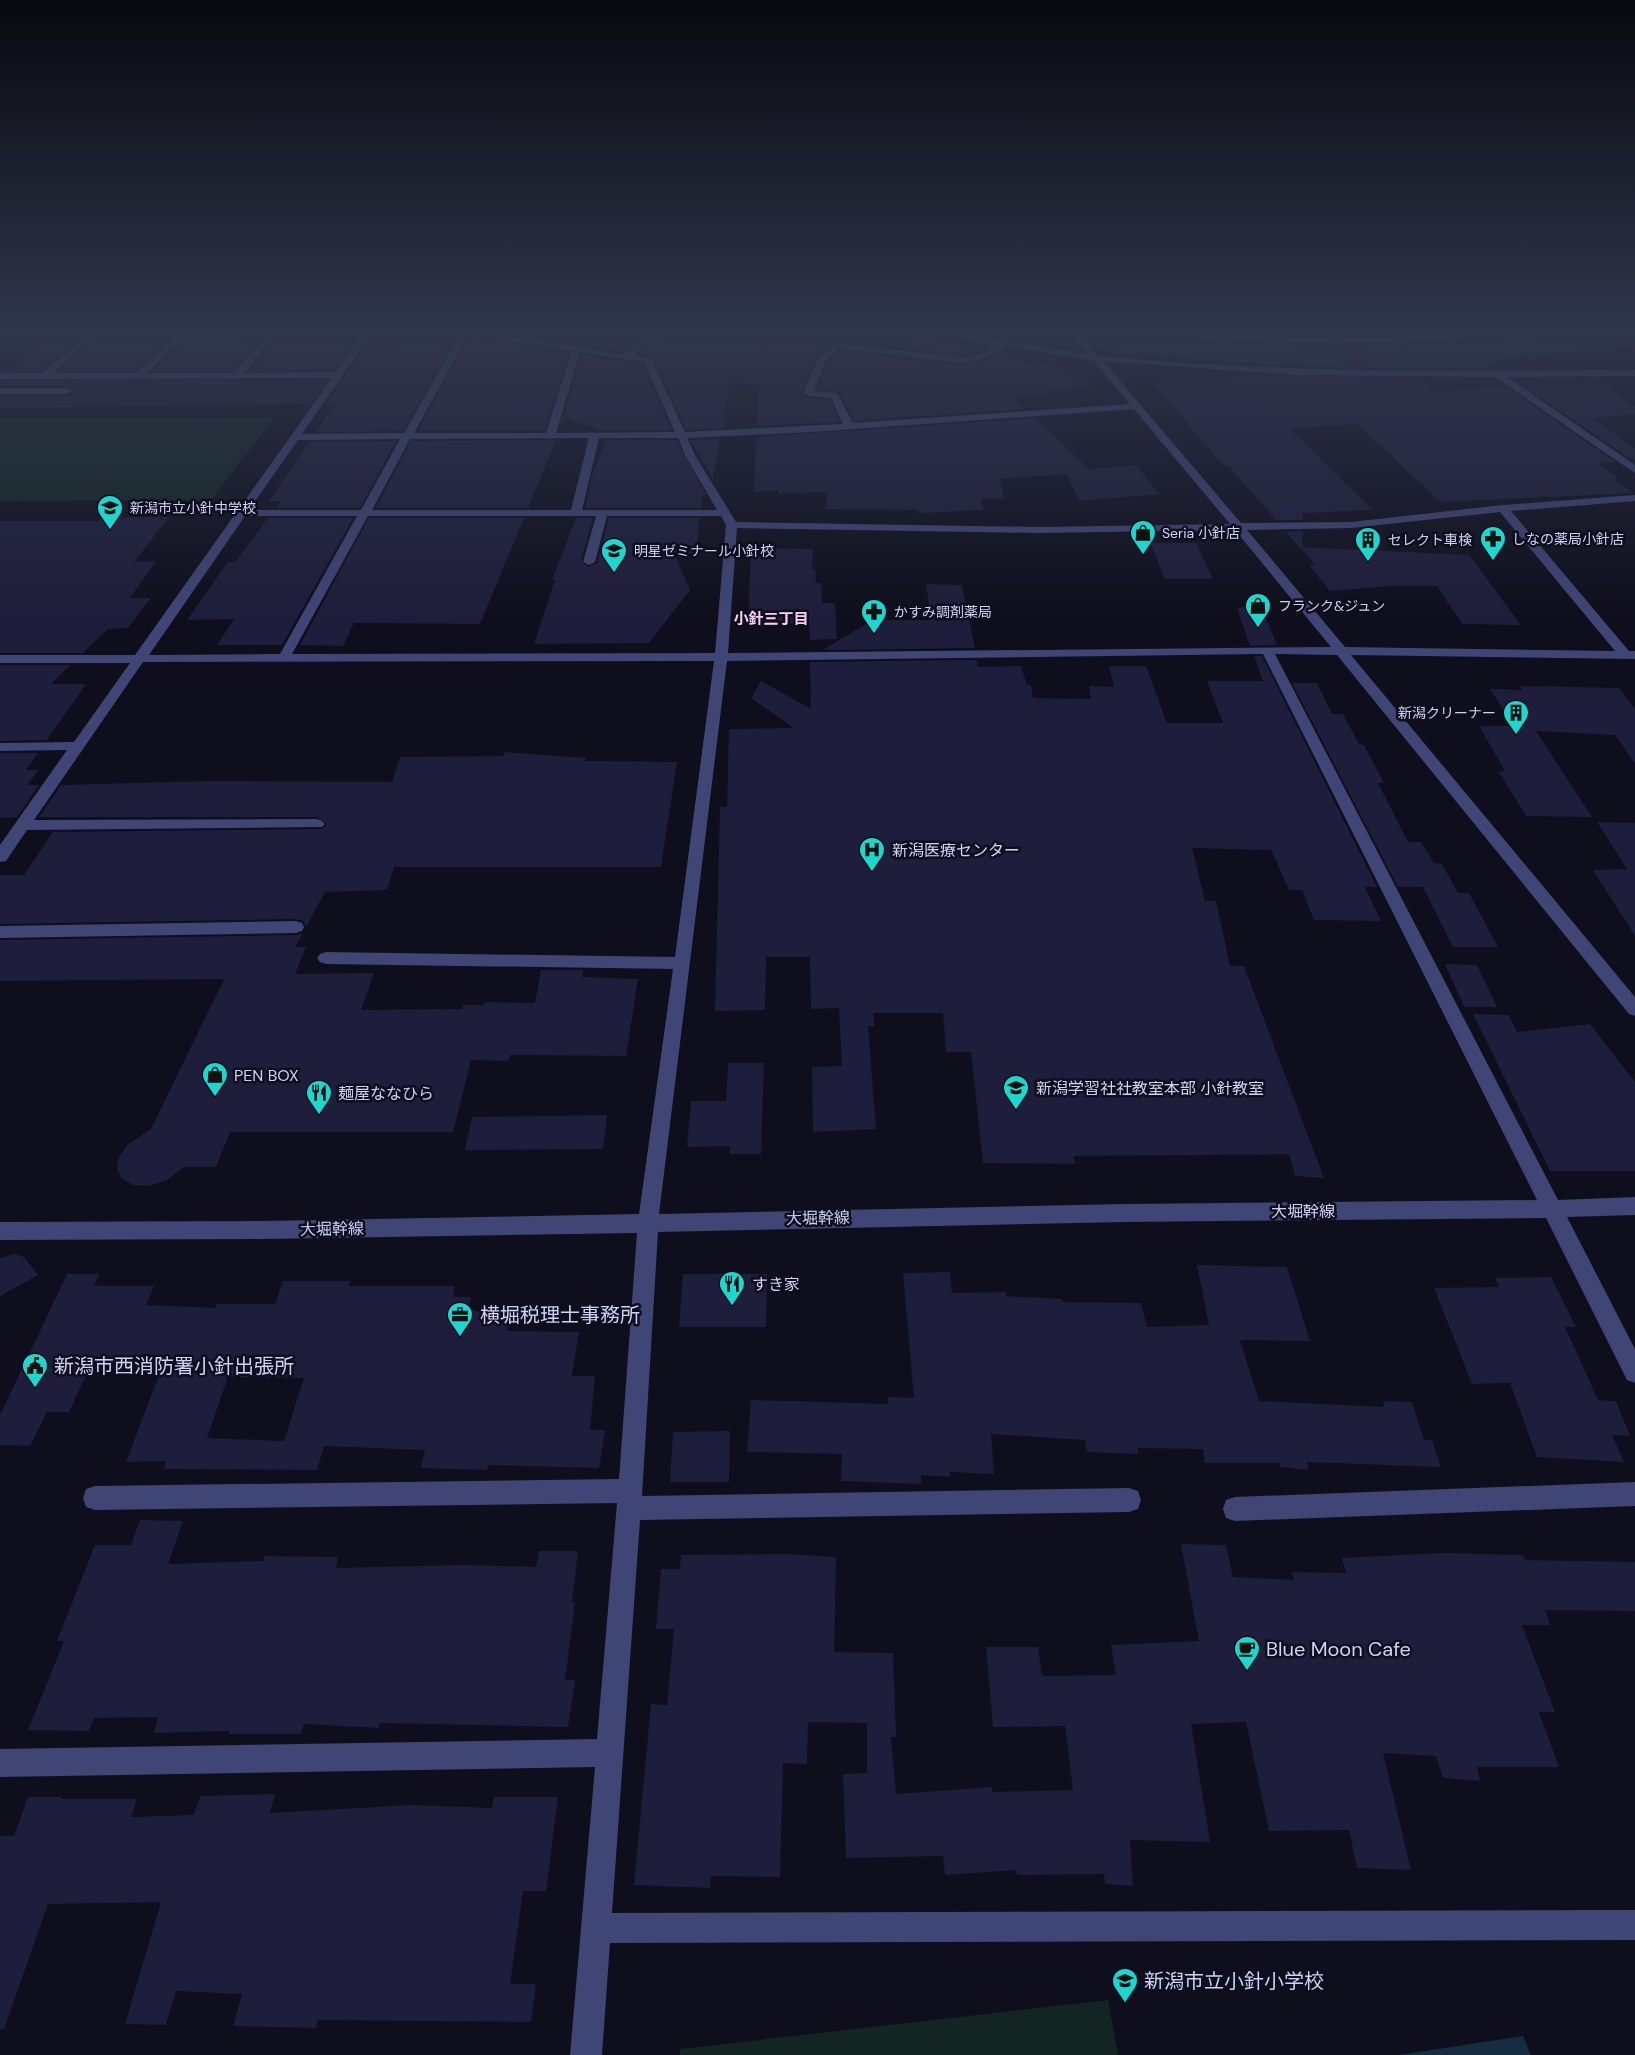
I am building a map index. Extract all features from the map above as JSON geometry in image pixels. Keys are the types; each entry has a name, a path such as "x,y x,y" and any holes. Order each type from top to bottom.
{"street":[{"path":"3,848 141,659 301,427"},
{"path":"284,658 412,427"},
{"path":"550,436 553,427"},
{"path":"586,2055 630,1499 648,1222 721,657 732,525 691,456 678,427"},
{"path":"294,437 682,435 832,427"},
{"path":"1155,427 1343,651 1511,861 1635,1009"},
{"path":"1573,427 1635,470"},
{"path":"576,513 595,436"},
{"path":"732,525 1039,530 1351,525 1503,508 1635,498"},
{"path":"1503,508 1630,655"},
{"path":"240,513 723,513"},
{"path":"589,562 602,513"},
{"path":"0,659 721,657 1266,650 1630,655"},
{"path":"1266,650 1635,1372"},
{"path":"0,747 78,746"},
{"path":"22,825 317,824"},
{"path":"0,932 296,927"},
{"path":"326,958 682,963"},
{"name":"大堀幹線","path":"0,1232 201,1232 1172,1211 1553,1210 1635,1206"},
{"path":"1234,1509 1635,1494"},
{"path":"95,1498 1129,1500"},
{"path":"0,1762 610,1753"},
{"path":"596,1928 1635,1925"}],"green space":[{"path":"0,427 267,427 211,500 0,501"},
{"path":"1108,2000 1118,2055 680,2055 680,2049"}],"water":[{"path":"1523,2036 1531,2055 1398,2055"}],"building":[{"path":"319,427 405,427 403,431 316,432"},
{"path":"420,427 545,427 544,431 418,431"},
{"path":"590,427 671,427 672,430 598,430"},
{"path":"685,427 722,427 722,428 686,430"},
{"path":"904,427 1044,427 1089,469 1136,465 1159,494 1079,501 1067,474 1000,479 1004,499 981,499 983,510 919,513 917,510 825,509 827,492 779,494 778,490 754,492 756,437"},
{"path":"1191,427 1318,427 1290,429 1373,510 1303,513 1303,520 1276,520 1228,465 1223,465"},
{"path":"1360,427 1564,427 1615,462 1597,463 1633,493 1441,502"},
{"path":"1584,427 1605,427 1635,449 1635,461"},
{"path":"720,439 713,480 690,440"},
{"path":"556,440 528,508 376,508 411,441"},
{"path":"606,440 676,440 706,495 703,495 701,508 585,508 592,476"},
{"path":"396,441 360,508 276,508 281,501 269,501 309,442"},
{"path":"169,517 134,562 156,561 130,598 151,598 128,628 108,629 83,653 0,653 0,521 98,521 101,518"},
{"path":"268,518 353,518 282,645 217,645 234,619 187,620 228,562 235,562"},
{"path":"369,518 524,518 480,624 354,623 343,646 300,645"},
{"path":"576,518 593,518 581,561 588,567 597,563 609,518 699,518 697,553 674,553 690,590 649,643 534,644 555,580 552,580"},
{"path":"1303,531 1302,547 1469,555 1521,625 1462,624 1437,586 1392,586 1330,591 1309,565 1315,564 1286,532"},
{"path":"1150,543 1196,543 1213,579 1165,579"},
{"path":"751,548 813,549 812,570 815,570 816,583 821,583 822,603 835,603 837,639 810,640 809,623 748,624"},
{"path":"926,584 962,585 975,648 823,650 872,620 931,620"},
{"path":"1259,601 1277,645 1250,646 1237,609"},
{"path":"1254,656 1262,656 1377,887 1365,887 1381,921 1314,920 1302,890 1289,890 1271,850 1192,848 1205,901 1216,901 1230,966 1244,966 1324,1178 1295,1176 1289,1154 1073,1156 1075,1164 983,1163 971,1052 946,1052 943,1013 873,1013 875,1026 868,1026 876,1129 813,1132 812,1067 842,1066 839,1008 811,1009 810,957 766,957 765,1010 715,1011 720,807 727,807 729,729 794,728 751,698 761,681 811,709 810,662 977,660 978,667 1021,666 1027,685 1031,685 1033,698 1091,699 1089,686 1114,687 1109,666 1146,666 1167,723 1223,723 1207,681 1263,681"},
{"path":"0,665 70,665 51,684 86,684 47,740 0,741"},
{"path":"1292,683 1317,683 1332,714 1343,714 1359,744 1364,745 1384,783 1378,783 1408,842 1421,842 1434,863 1442,864 1458,893 1469,893 1498,947 1453,947 1423,887 1398,887"},
{"path":"1520,686 1619,688 1635,709 1635,764 1615,735 1536,731 1592,817 1526,816 1499,772 1505,771 1479,726 1514,726 1490,689 1522,690"},
{"path":"505,752 586,758 585,761 677,762 661,867 394,867 387,890 325,892 306,927 303,921 296,919 0,924 0,875 24,875 53,832 322,829 327,824 317,817 39,817 61,785 213,781 392,782 400,757 503,756"},
{"path":"0,753 38,753 26,770 39,770 27,785 39,785 17,817 0,818"},
{"path":"1597,822 1635,823 1635,936 1593,870 1627,869"},
{"path":"303,933 295,947 306,947 295,974 374,973 361,1010 462,1009 463,1005 484,1005 485,1002 535,1003 541,970 583,970 582,977 638,979 626,1056 510,1055 508,1061 471,1060 453,1132 230,1132 216,1167 184,1167 167,1180 149,1186 133,1185 121,1178 117,1168 119,1157 128,1144 151,1129 224,979 0,981 0,940 296,935"},
{"path":"1445,964 1477,965 1497,1007 1464,1007"},
{"path":"1473,1014 1509,1015 1517,1032 1590,1024 1635,1082 1635,1171 1550,1171"},
{"path":"728,1063 764,1063 761,1154 730,1154 730,1146 687,1147 691,1101 726,1101"},
{"path":"607,1115 603,1149 465,1150 472,1117"},
{"path":"14,1254 24,1257 38,1275 0,1296 0,1258"},
{"path":"1197,1265 1287,1267 1310,1341 1240,1340 1259,1401 1384,1407 1383,1401 1412,1402 1424,1440 1432,1440 1441,1467 1307,1462 1308,1470 1280,1467 1280,1463 1205,1463 1203,1449 1138,1448 1138,1454 1087,1452 1085,1440 991,1434 994,1474 950,1472 950,1477 921,1475 921,1484 841,1481 842,1454 747,1452 751,1400 888,1404 888,1397 914,1398 903,1273 950,1272 952,1293 1006,1292 1006,1296 1062,1299 1062,1302 1141,1303 1147,1327 1209,1325"},
{"path":"67,1274 99,1274 94,1286 154,1286 146,1305 215,1308 217,1304 275,1304 283,1281 350,1281 349,1286 455,1286 453,1297 471,1297 468,1311 511,1310 507,1331 579,1332 572,1376 595,1376 590,1430 605,1430 599,1468 488,1465 487,1470 421,1468 425,1450 324,1446 317,1470 164,1469 166,1461 126,1462 163,1364 91,1364 69,1412 47,1412 30,1446 0,1445 0,1415","holes":["228,1377 304,1378 284,1441 207,1438"]},
{"path":"683,1274 767,1274 766,1327 679,1327"},
{"path":"1551,1277 1576,1327 1565,1327 1598,1400 1616,1401 1630,1436 1612,1435 1624,1462 1537,1457 1510,1383 1472,1384 1434,1288 1499,1287 1495,1278"},
{"path":"730,1431 729,1482 670,1482 673,1432"},
{"path":"140,1520 183,1521 168,1564 263,1561 264,1556 338,1557 336,1568 461,1565 536,1567 539,1551 578,1551 572,1602 575,1602 565,1680 575,1680 568,1727 380,1723 378,1728 304,1724 301,1734 229,1734 230,1731 154,1733 158,1717 94,1718 89,1731 28,1730 64,1641 57,1641 95,1545 131,1545"},
{"path":"1181,1544 1226,1545 1233,1577 1294,1580 1292,1572 1346,1573 1342,1558 1442,1553 1523,1555 1525,1560 1635,1562 1635,1611 1545,1610 1550,1625 1522,1625 1555,1712 1539,1712 1559,1767 1477,1767 1480,1781 1443,1778 1436,1756 1383,1753 1411,1870 1357,1868 1349,1830 1269,1831 1246,1722 1191,1724 1210,1842 1130,1840 1133,1886 1105,1884 1104,1874 1017,1875 1016,1870 945,1875 943,1856 846,1858 843,1774 867,1773 867,1723 808,1722 807,1764 783,1763 780,1877 711,1876 710,1888 634,1885 651,1704 667,1705 674,1629 656,1629 661,1569 680,1569 681,1555 786,1554 836,1557 834,1652 893,1653 896,1737 891,1737 896,1794 992,1787 992,1792 1073,1790 1065,1726 993,1727 986,1647 1038,1647 1042,1676 1116,1675 1111,1645 1199,1641"},
{"path":"275,1794 270,1813 412,1805 492,1808 494,1797 558,1797 546,1891 523,1891 510,1984 536,1984 531,2022 318,2020 316,2028 233,2026 242,1994 176,1991 166,2025 125,2024 161,1902 48,1904 4,2029 0,2029 0,1836 14,1836 28,1797 137,1799 131,1817 194,1815 200,1796"}],"place":[{"name":"新潟市立小針中学校","path":"110,531"},
{"name":"Seria 小針店","path":"1143,556"},
{"name":"しなの薬局小針店","path":"1493,562"},
{"name":"セレクト車検","path":"1368,563"},
{"name":"明星ゼミナール小針校","path":"614,574"},
{"name":"フランク&ジュン","path":"1258,629"},
{"name":"かすみ調剤薬局","path":"874,635"},
{"name":"新潟クリーナー","path":"1516,736"},
{"name":"新潟医療センター","path":"872,873"},
{"name":"PEN BOX","path":"215,1098"},
{"name":"新潟学習社社教室本部 小針教室","path":"1016,1111"},
{"name":"麺屋ななひら","path":"319,1116"},
{"name":"すき家","path":"732,1307"},
{"name":"横堀税理士事務所","path":"460,1338"},
{"name":"新潟市西消防署小針出張所","path":"35,1389"},
{"name":"Blue Moon Cafe","path":"1247,1672"},
{"name":"新潟市立小針小学校","path":"1125,2004"}],"district":[{"name":"小針三丁目","path":"771,619"}]}
